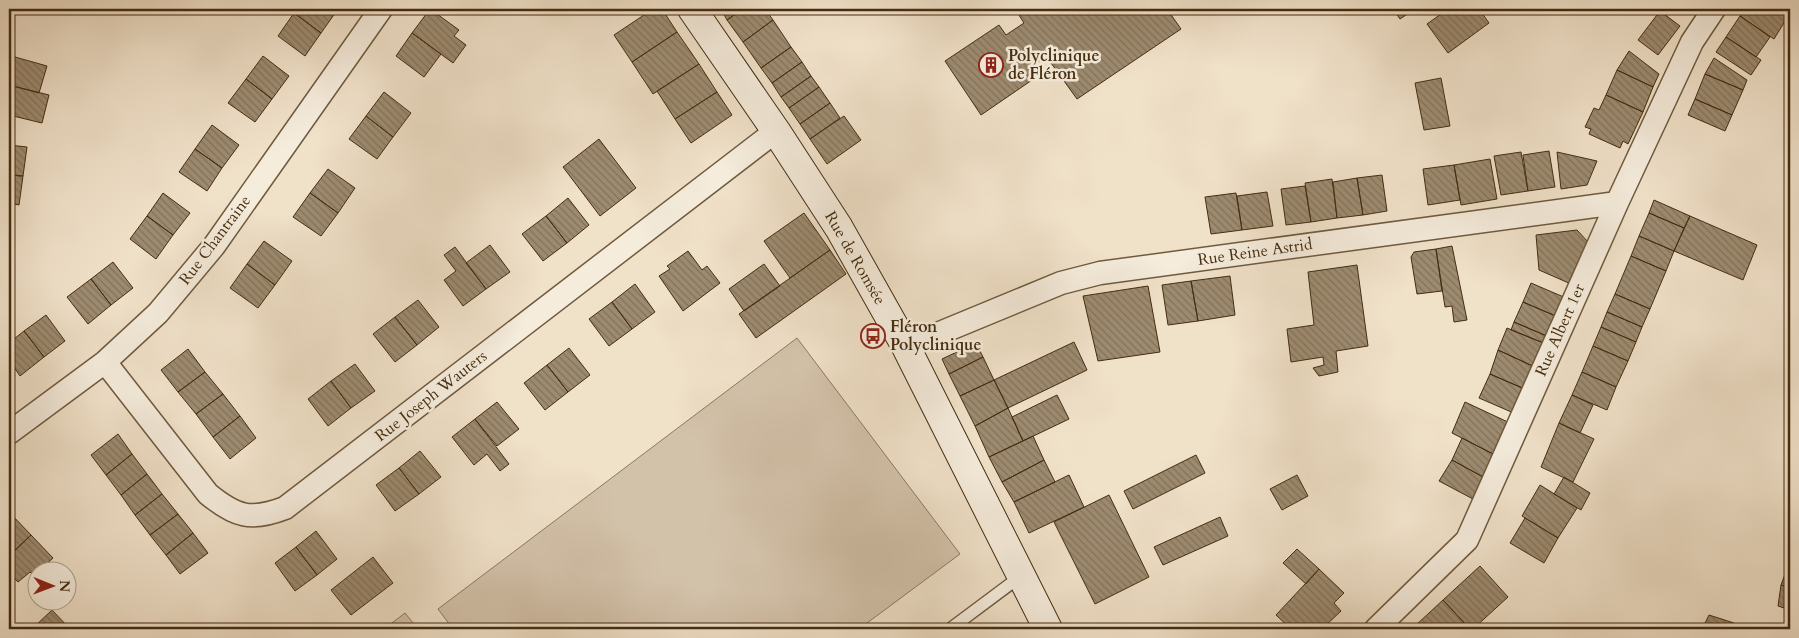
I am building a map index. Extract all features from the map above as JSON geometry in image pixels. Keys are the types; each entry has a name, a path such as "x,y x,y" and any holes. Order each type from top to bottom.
{"main road":[{"name":"Rue de Romsée","path":"692,9 776,131 839,228 906,347 1048,629"}],"street":[{"name":"Rue Chantraine","path":"9,433 105,362 158,313 214,246 381,9"},
{"name":"Rue Albert 1er","path":"1376,629 1467,540 1617,203 1692,42 1714,9"},
{"name":"Rue Joseph Wauters","path":"105,362 208,494 220,504 233,511 251,516 268,514 285,508 776,131"},
{"name":"Rue Reine Astrid","path":"906,347 1060,283 1100,273 1617,203"}],"lane":[{"path":"950,629 1021,576"}],"shaded area":[{"path":"797,338 960,554 859,629 453,629 438,609"},
{"path":"405,613 418,629 384,629"}],"building":[{"path":"297,9 338,9 321,33 294,13"},
{"path":"430,9 459,30 454,36 466,45 453,63 412,33"},
{"path":"602,9 615,9 606,14"},
{"path":"653,9 662,9 677,32 632,62 614,35"},
{"path":"721,9 742,9 727,20"},
{"path":"743,9 765,9 773,20 743,42 727,20"},
{"name":"Polyclinique de Fléron","path":"1021,9 1167,9 1181,29 1077,99 1046,56 1028,69 1035,78 981,115 945,61 999,25 1006,35 1024,23 1017,12"},
{"path":"1393,9 1415,9 1400,19"},
{"path":"1448,9 1479,9 1489,23 1448,53 1427,24"},
{"path":"1746,9 1790,9 1790,13 1774,39 1740,16"},
{"path":"1660,11 1680,26 1658,55 1638,40"},
{"path":"294,13 321,33 305,56 278,36"},
{"path":"1740,16 1770,37 1756,57 1726,37"},
{"path":"773,20 791,47 761,68 743,42"},
{"path":"677,32 699,64 653,94 632,62"},
{"path":"412,33 441,54 424,77 396,56"},
{"path":"1726,37 1761,60 1751,75 1716,52"},
{"path":"791,47 802,62 772,83 761,68"},
{"path":"1629,51 1659,74 1653,87 1617,70"},
{"path":"263,56 289,76 272,99 246,79"},
{"path":"15,57 47,66 39,93 9,85"},
{"path":"1714,58 1747,80 1743,90 1705,74"},
{"path":"802,62 811,76 781,97 772,83"},
{"path":"699,64 717,92 675,119 657,91"},
{"path":"1617,70 1653,87 1643,112 1606,95"},
{"path":"1705,74 1743,90 1732,115 1695,99"},
{"path":"811,76 819,87 789,108 781,97"},
{"path":"1441,78 1450,126 1424,130 1415,83"},
{"path":"246,79 272,99 255,122 228,103"},
{"path":"9,85 49,95 42,123 9,115"},
{"path":"819,87 830,103 800,124 789,108"},
{"path":"384,92 411,113 393,137 366,116"},
{"path":"717,92 732,115 691,143 675,119"},
{"path":"1606,95 1643,112 1628,144 1623,141 1620,148 1589,134 1591,129 1585,127 1594,108 1599,110"},
{"path":"1695,99 1732,115 1725,131 1688,115"},
{"path":"830,103 840,118 810,139 800,124"},
{"path":"366,116 393,137 377,159 349,139"},
{"path":"844,116 861,140 827,164 810,139"},
{"path":"212,125 239,145 222,168 195,149"},
{"path":"599,139 636,188 600,216 563,167"},
{"path":"9,145 27,147 23,176 9,175"},
{"path":"195,149 222,168 207,191 179,172"},
{"path":"1549,151 1555,187 1528,191 1523,155"},
{"path":"1521,152 1528,191 1501,195 1494,156"},
{"path":"1557,152 1597,161 1587,185 1561,189"},
{"path":"1490,159 1497,199 1461,205 1454,165"},
{"path":"1454,165 1460,200 1428,205 1423,169"},
{"path":"328,169 355,188 338,213 310,193"},
{"path":"9,175 23,176 19,205 9,203"},
{"path":"1382,175 1387,211 1363,215 1357,178"},
{"path":"1357,178 1363,215 1337,218 1333,182"},
{"path":"1332,179 1337,218 1311,222 1305,183"},
{"path":"1305,186 1311,222 1286,225 1281,189"},
{"path":"1267,192 1273,226 1242,230 1237,196"},
{"path":"163,193 190,213 173,235 147,216"},
{"path":"310,193 338,213 321,236 293,217"},
{"path":"1236,193 1242,230 1211,234 1205,197"},
{"path":"568,198 589,225 567,243 546,216"},
{"path":"1654,200 1690,216 1684,228 1649,213"},
{"path":"804,213 830,250 790,278 764,241"},
{"path":"1649,213 1684,228 1674,251 1639,236"},
{"path":"147,216 173,235 156,259 130,239"},
{"path":"546,216 567,243 543,261 522,234"},
{"path":"1690,216 1757,245 1743,280 1674,251"},
{"path":"1577,230 1588,242 1571,284 1539,270 1536,235"},
{"path":"1639,236 1674,251 1666,271 1631,256"},
{"path":"264,241 292,261 275,285 247,264"},
{"path":"490,245 510,272 486,289 466,263"},
{"path":"1452,246 1467,320 1454,322 1452,306 1445,307 1436,249"},
{"path":"455,247 486,289 463,306 444,280 456,271 444,255"},
{"path":"1436,249 1442,291 1417,294 1411,257 1414,252"},
{"path":"830,250 846,274 756,338 739,314"},
{"path":"688,251 702,270 707,266 720,283 683,311 659,276 670,269 667,266"},
{"path":"1631,256 1666,271 1650,309 1615,294"},
{"path":"113,262 133,288 111,305 91,279"},
{"path":"247,264 275,285 258,308 230,288"},
{"path":"764,264 780,286 744,311 729,289"},
{"path":"1357,265 1368,346 1336,351 1338,372 1319,376 1313,368 1324,365 1323,357 1291,362 1287,329 1314,325 1308,272"},
{"path":"1230,276 1235,315 1198,321 1191,281"},
{"path":"91,279 111,305 88,324 67,297"},
{"path":"1191,281 1198,321 1168,325 1162,285"},
{"path":"1531,283 1566,298 1558,317 1523,302"},
{"path":"635,284 655,312 632,329 612,302"},
{"path":"1148,286 1160,352 1098,361 1083,296"},
{"path":"1615,294 1650,309 1642,327 1607,312"},
{"path":"418,300 439,327 417,345 395,317"},
{"path":"612,302 632,329 609,346 589,319"},
{"path":"1523,302 1558,317 1549,337 1514,322"},
{"path":"1607,312 1642,327 1636,342 1601,327"},
{"path":"46,315 65,341 44,357 24,331"},
{"path":"395,317 417,345 395,362 373,334"},
{"path":"1514,322 1549,337 1546,344 1511,330"},
{"path":"1601,327 1636,342 1628,361 1593,346"},
{"path":"1507,328 1546,344 1537,368 1498,350"},
{"path":"24,331 44,357 20,376 9,360 9,343"},
{"path":"1074,342 1087,370 1008,408 994,380"},
{"path":"976,343 983,357 949,374 942,359"},
{"path":"1593,346 1628,361 1616,387 1582,372"},
{"path":"569,348 590,375 568,392 547,365"},
{"path":"188,349 205,372 178,392 161,370"},
{"path":"1498,350 1537,368 1527,390 1490,374"},
{"path":"983,357 994,380 960,396 949,374"},
{"path":"355,364 375,391 351,408 331,381"},
{"path":"547,365 568,392 545,410 524,383"},
{"path":"205,372 223,394 196,414 178,392"},
{"path":"1582,372 1616,387 1607,410 1572,395"},
{"path":"1490,374 1527,390 1516,414 1479,398"},
{"path":"994,380 1008,408 975,426 960,396"},
{"path":"331,381 351,408 328,426 308,399"},
{"path":"223,394 240,416 213,437 196,414"},
{"path":"1057,395 1069,419 1023,441 1012,417"},
{"path":"1572,395 1593,405 1580,433 1559,423"},
{"path":"497,402 519,429 497,446 475,419"},
{"path":"1465,402 1512,424 1497,456 1452,433"},
{"path":"1008,408 1023,441 989,457 975,426"},
{"path":"240,416 256,438 230,459 213,437"},
{"path":"475,419 509,464 500,471 487,454 474,465 452,437"},
{"path":"1559,423 1594,439 1573,482 1541,467"},
{"path":"118,434 132,454 106,475 91,455"},
{"path":"1033,436 1044,460 1002,482 989,457"},
{"path":"1462,438 1497,456 1485,478 1452,460"},
{"path":"420,451 441,477 419,494 399,468"},
{"path":"132,454 147,474 121,495 106,475"},
{"path":"1196,455 1205,473 1133,509 1124,491"},
{"path":"1044,460 1055,482 1014,502 1002,482"},
{"path":"1452,460 1485,478 1473,499 1439,481"},
{"path":"399,468 419,494 395,511 376,485"},
{"path":"147,474 162,494 135,515 121,495"},
{"path":"1069,475 1084,507 1029,533 1014,502"},
{"path":"1297,475 1308,496 1282,510 1270,489"},
{"path":"1564,477 1590,493 1581,510 1554,494"},
{"path":"1540,485 1577,508 1558,538 1522,516"},
{"path":"162,494 178,514 150,535 135,515"},
{"path":"1109,495 1149,577 1095,604 1054,522"},
{"path":"9,514 31,535 9,556"},
{"path":"178,514 193,533 166,555 150,535"},
{"path":"1220,517 1228,536 1163,565 1154,547"},
{"path":"1525,518 1558,538 1544,563 1510,543"},
{"path":"316,531 337,559 317,575 296,547"},
{"path":"193,533 208,553 180,574 166,555"},
{"path":"31,535 53,558 51,560 28,560 28,574 18,582 9,573 9,556"},
{"path":"296,547 317,575 295,591 275,563"},
{"path":"1297,549 1319,569 1306,584 1283,563"},
{"path":"1790,550 1790,562 1786,561"},
{"path":"373,557 393,583 351,615 331,590"},
{"path":"1480,566 1508,597 1473,629 1470,629 1443,600"},
{"path":"1788,566 1790,567 1790,588 1781,585"},
{"path":"1319,569 1344,593 1334,603 1341,611 1322,629 1291,629 1276,615"},
{"path":"1781,585 1790,588 1790,610 1778,606"},
{"path":"1443,600 1470,629 1419,629 1415,626"},
{"path":"52,610 70,629 35,629 34,627"},
{"path":"1790,610 1790,629 1782,628"},
{"path":"1709,615 1734,623 1732,629 1702,629"}],"place":[{"name":"Polyclinique de Fléron","path":"991,65"},
{"name":"Fléron Polyclinique","path":"873,336"}]}
